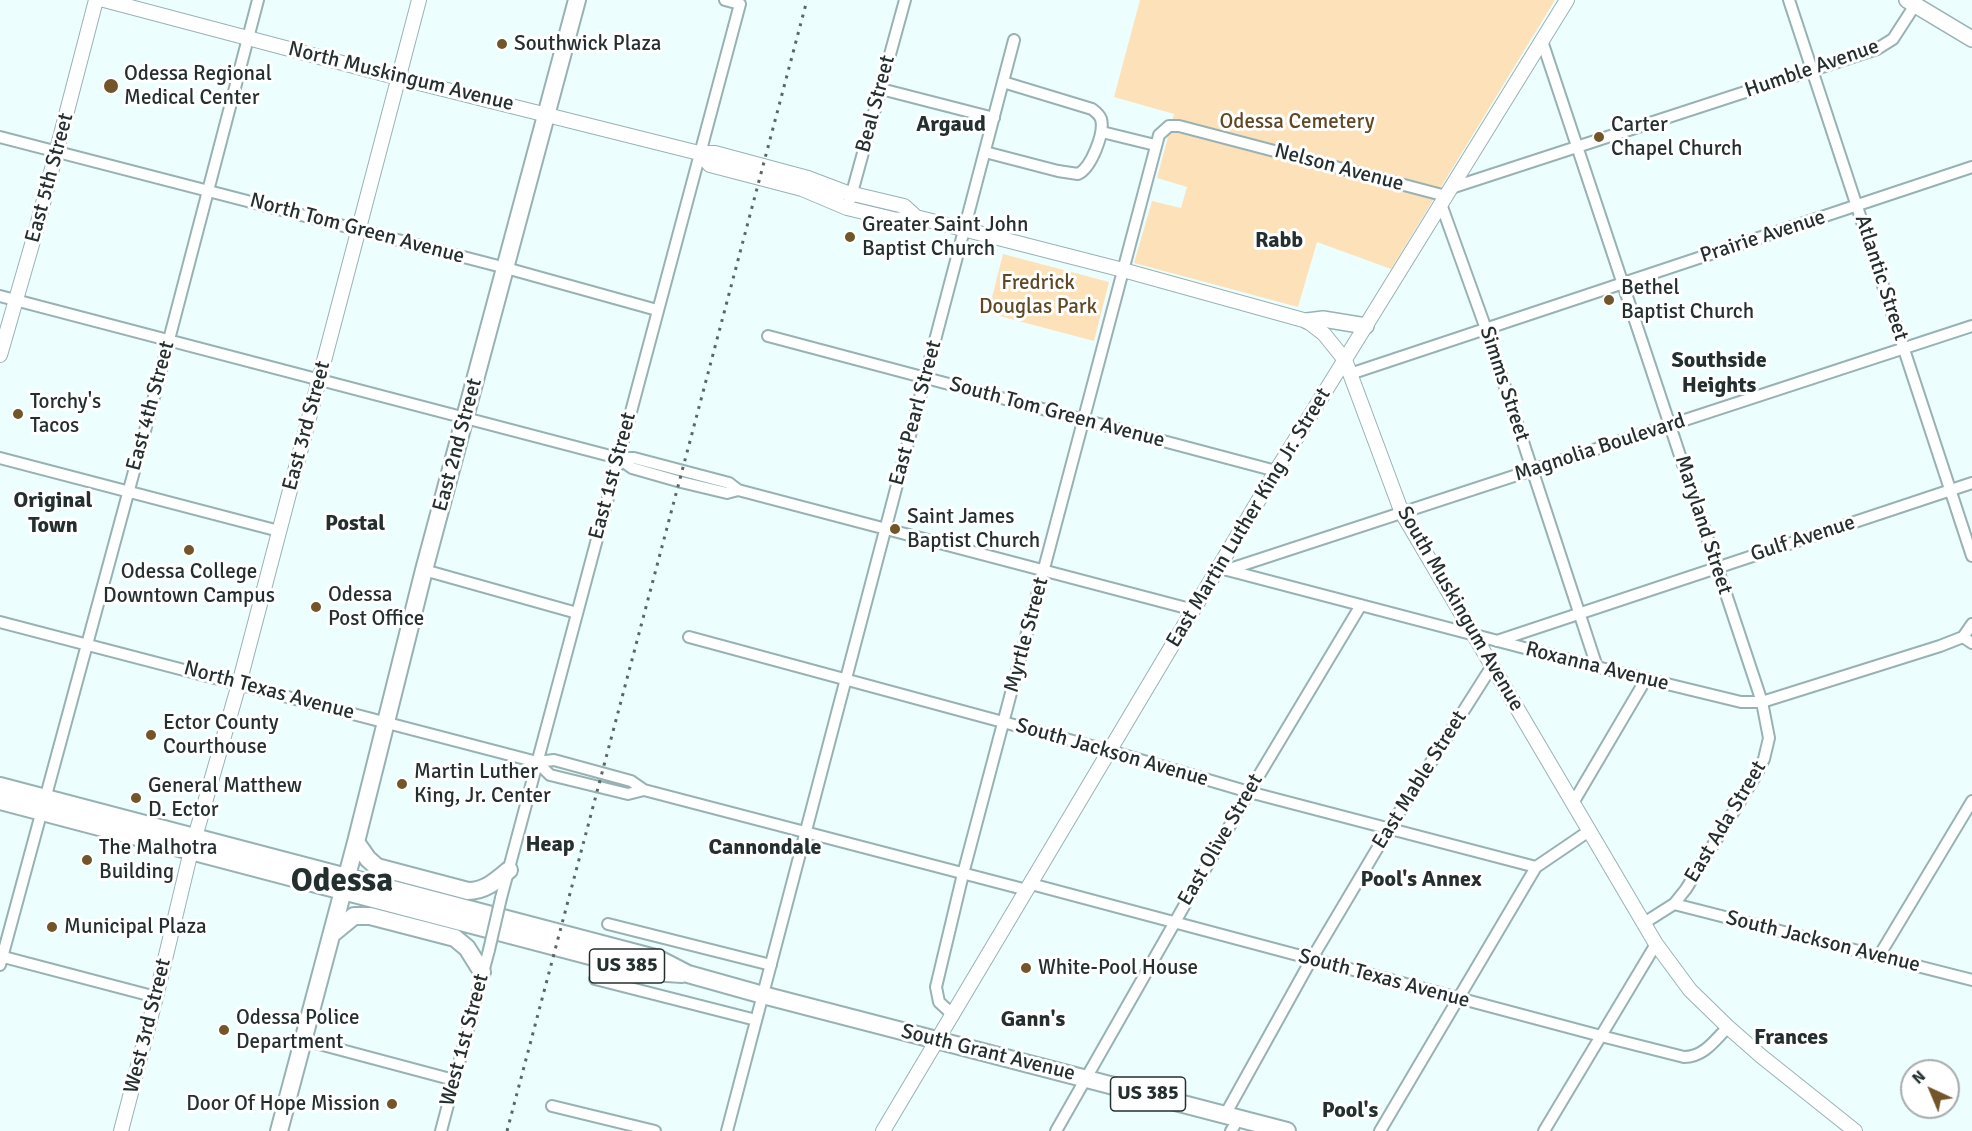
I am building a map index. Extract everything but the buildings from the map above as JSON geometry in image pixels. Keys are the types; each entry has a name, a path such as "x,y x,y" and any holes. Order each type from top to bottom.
{"main road":[{"name":"East 2nd Street","path":"279,1131 356,842 424,570 577,0"},
{"path":"1911,2 1972,39"},
{"path":"1307,321 1323,319 1366,326"},
{"name":"US 385","path":"0,786 44,805 344,884"},
{"name":"US 385","path":"0,801 44,805"},
{"path":"356,842 377,867 468,891 479,890 490,885 509,870"},
{"name":"South Grant Avenue","path":"344,884 491,923 651,972 688,974 1087,1077 1231,1121 1287,1131"},
{"path":"332,934 349,919 359,915 370,916 455,938 467,948 482,972"}],"street":[{"name":"East 5th Street","path":"0,355 96,0"},
{"name":"North Muskingum Avenue","path":"104,0 399,78 699,153 715,153 761,172"},
{"name":"East 4th Street","path":"1,959 258,0"},
{"name":"East 3rd Street","path":"193,844 239,684 419,0"},
{"name":"East 1st Street","path":"489,950 537,762 740,4 725,0"},
{"name":"Beal Street","path":"848,208 905,0"},
{"name":"East Martin Luther King Jr. Street","path":"883,1131 1194,610 1223,569 1276,471 1567,0"},
{"name":"Atlantic Street","path":"1789,0 1972,556"},
{"name":"Humble Avenue","path":"1446,196 1577,147 1886,45 1899,32 1911,2"},
{"name":"East Pearl Street","path":"727,1131 1014,40"},
{"name":"Maryland Street","path":"1542,41 1762,702"},
{"path":"985,152 1078,174 1087,167 1102,132 1101,118 1092,109 1003,82"},
{"path":"880,89 994,118"},
{"name":"Nelson Avenue","path":"1155,145 1163,130 1179,126 1446,196"},
{"path":"1102,132 1155,145"},
{"name":"North Tom Green Avenue","path":"0,136 506,268 657,310"},
{"name":"Myrtle Street","path":"953,1015 939,1002 936,987 963,874 1155,145"},
{"name":"Prairie Avenue","path":"1350,374 1972,167"},
{"name":"South Muskingum Avenue","path":"761,172 808,178 852,194 904,206 916,218"},
{"name":"South Muskingum Avenue","path":"761,172 848,208 897,220 916,218 965,229 1123,270 1307,321 1324,334 1345,360 1402,513 1656,944 1690,990 1728,1027 1855,1131"},
{"name":"Simms Street","path":"1446,196 1486,329 1597,667"},
{"path":"0,297 618,458 632,468 681,482 727,493 738,490 1194,610"},
{"name":"Magnolia Boulevard","path":"1223,569 1402,513 1972,326"},
{"name":"South Tom Green Avenue","path":"768,336 1276,471"},
{"path":"0,458 279,531"},
{"name":"Gulf Avenue","path":"1497,641 1972,483"},
{"name":"Roxanna Avenue","path":"1223,569 1646,680 1741,702 1762,702 1940,646 1967,640"},
{"path":"424,570 577,613"},
{"name":"East Olive Street","path":"1056,1131 1173,923 1361,605"},
{"name":"North Texas Avenue","path":"0,622 537,762"},
{"path":"1967,640 1972,624"},
{"name":"South Jackson Avenue","path":"689,637 1110,751 1249,792 1536,867"},
{"name":"East Mable Street","path":"1231,1121 1311,960 1390,827 1492,666"},
{"path":"1573,803 1646,680"},
{"name":"East Ada Street","path":"1644,923 1674,904 1735,813 1764,759 1769,738 1762,702"},
{"name":"South Texas Avenue","path":"537,762 550,775 628,794 644,790 963,874 1029,887 1173,923 1684,1057 1692,1057 1706,1049 1728,1027"},
{"path":"1879,957 1972,801"},
{"path":"1380,1131 1536,867 1590,831"},
{"name":"West 3rd Street","path":"121,1131 193,844"},
{"name":"South Jackson Avenue","path":"1674,904 1972,980"},
{"path":"608,924 771,965"},
{"path":"1544,1131 1656,944"},
{"name":"West 1st Street","path":"441,1131 489,950"},
{"path":"1,959 156,997"},
{"path":"595,979 756,1020"},
{"path":"304,1040 454,1080"},
{"path":"552,1106 655,1131"}],"green space":[{"name":"Odessa Cemetery","path":"1140,0 1555,0 1391,269 1317,242 1298,307 1134,263 1152,201 1181,208 1187,187 1157,178 1174,114 1114,97"},
{"name":"Fredrick Douglas Park","path":"1003,254 1109,282 1094,341 988,313"}],"railway":[{"path":"507,1131 807,0"}],"place":[{"name":"Southwick Plaza","path":"502,44"},
{"name":"Odessa Regional Medical Center","path":"111,86"},
{"name":"Carter Chapel Church","path":"1599,137"},
{"name":"Greater Saint John Baptist Church","path":"850,237"},
{"name":"Bethel Baptist Church","path":"1609,300"},
{"name":"Torchy's Tacos","path":"18,414"},
{"name":"Saint James Baptist Church","path":"895,529"},
{"name":"Odessa College Downtown Campus","path":"189,550"},
{"name":"Odessa Post Office","path":"316,607"},
{"name":"Ector County Courthouse","path":"151,735"},
{"name":"Martin Luther King, Jr. Center","path":"402,784"},
{"name":"General Matthew D. Ector","path":"136,798"},
{"name":"The Malhotra Building","path":"87,860"},
{"name":"Municipal Plaza","path":"52,927"},
{"name":"White-Pool House","path":"1026,968"},
{"name":"Odessa Police Department","path":"224,1030"},
{"name":"Door Of Hope Mission","path":"392,1104"}],"district":[{"name":"Argaud","path":"951,125"},
{"name":"Rabb","path":"1279,241"},
{"name":"Southside Heights","path":"1719,374"},
{"name":"Original Town","path":"53,514"},
{"name":"Postal","path":"355,524"},
{"name":"Heap","path":"550,845"},
{"name":"Cannondale","path":"765,848"},
{"name":"Pool's Annex","path":"1421,880"},
{"name":"Odessa","path":"342,882"},
{"name":"Gann's","path":"1033,1020"},
{"name":"Frances","path":"1791,1038"},
{"name":"Pool's","path":"1350,1111"}]}
